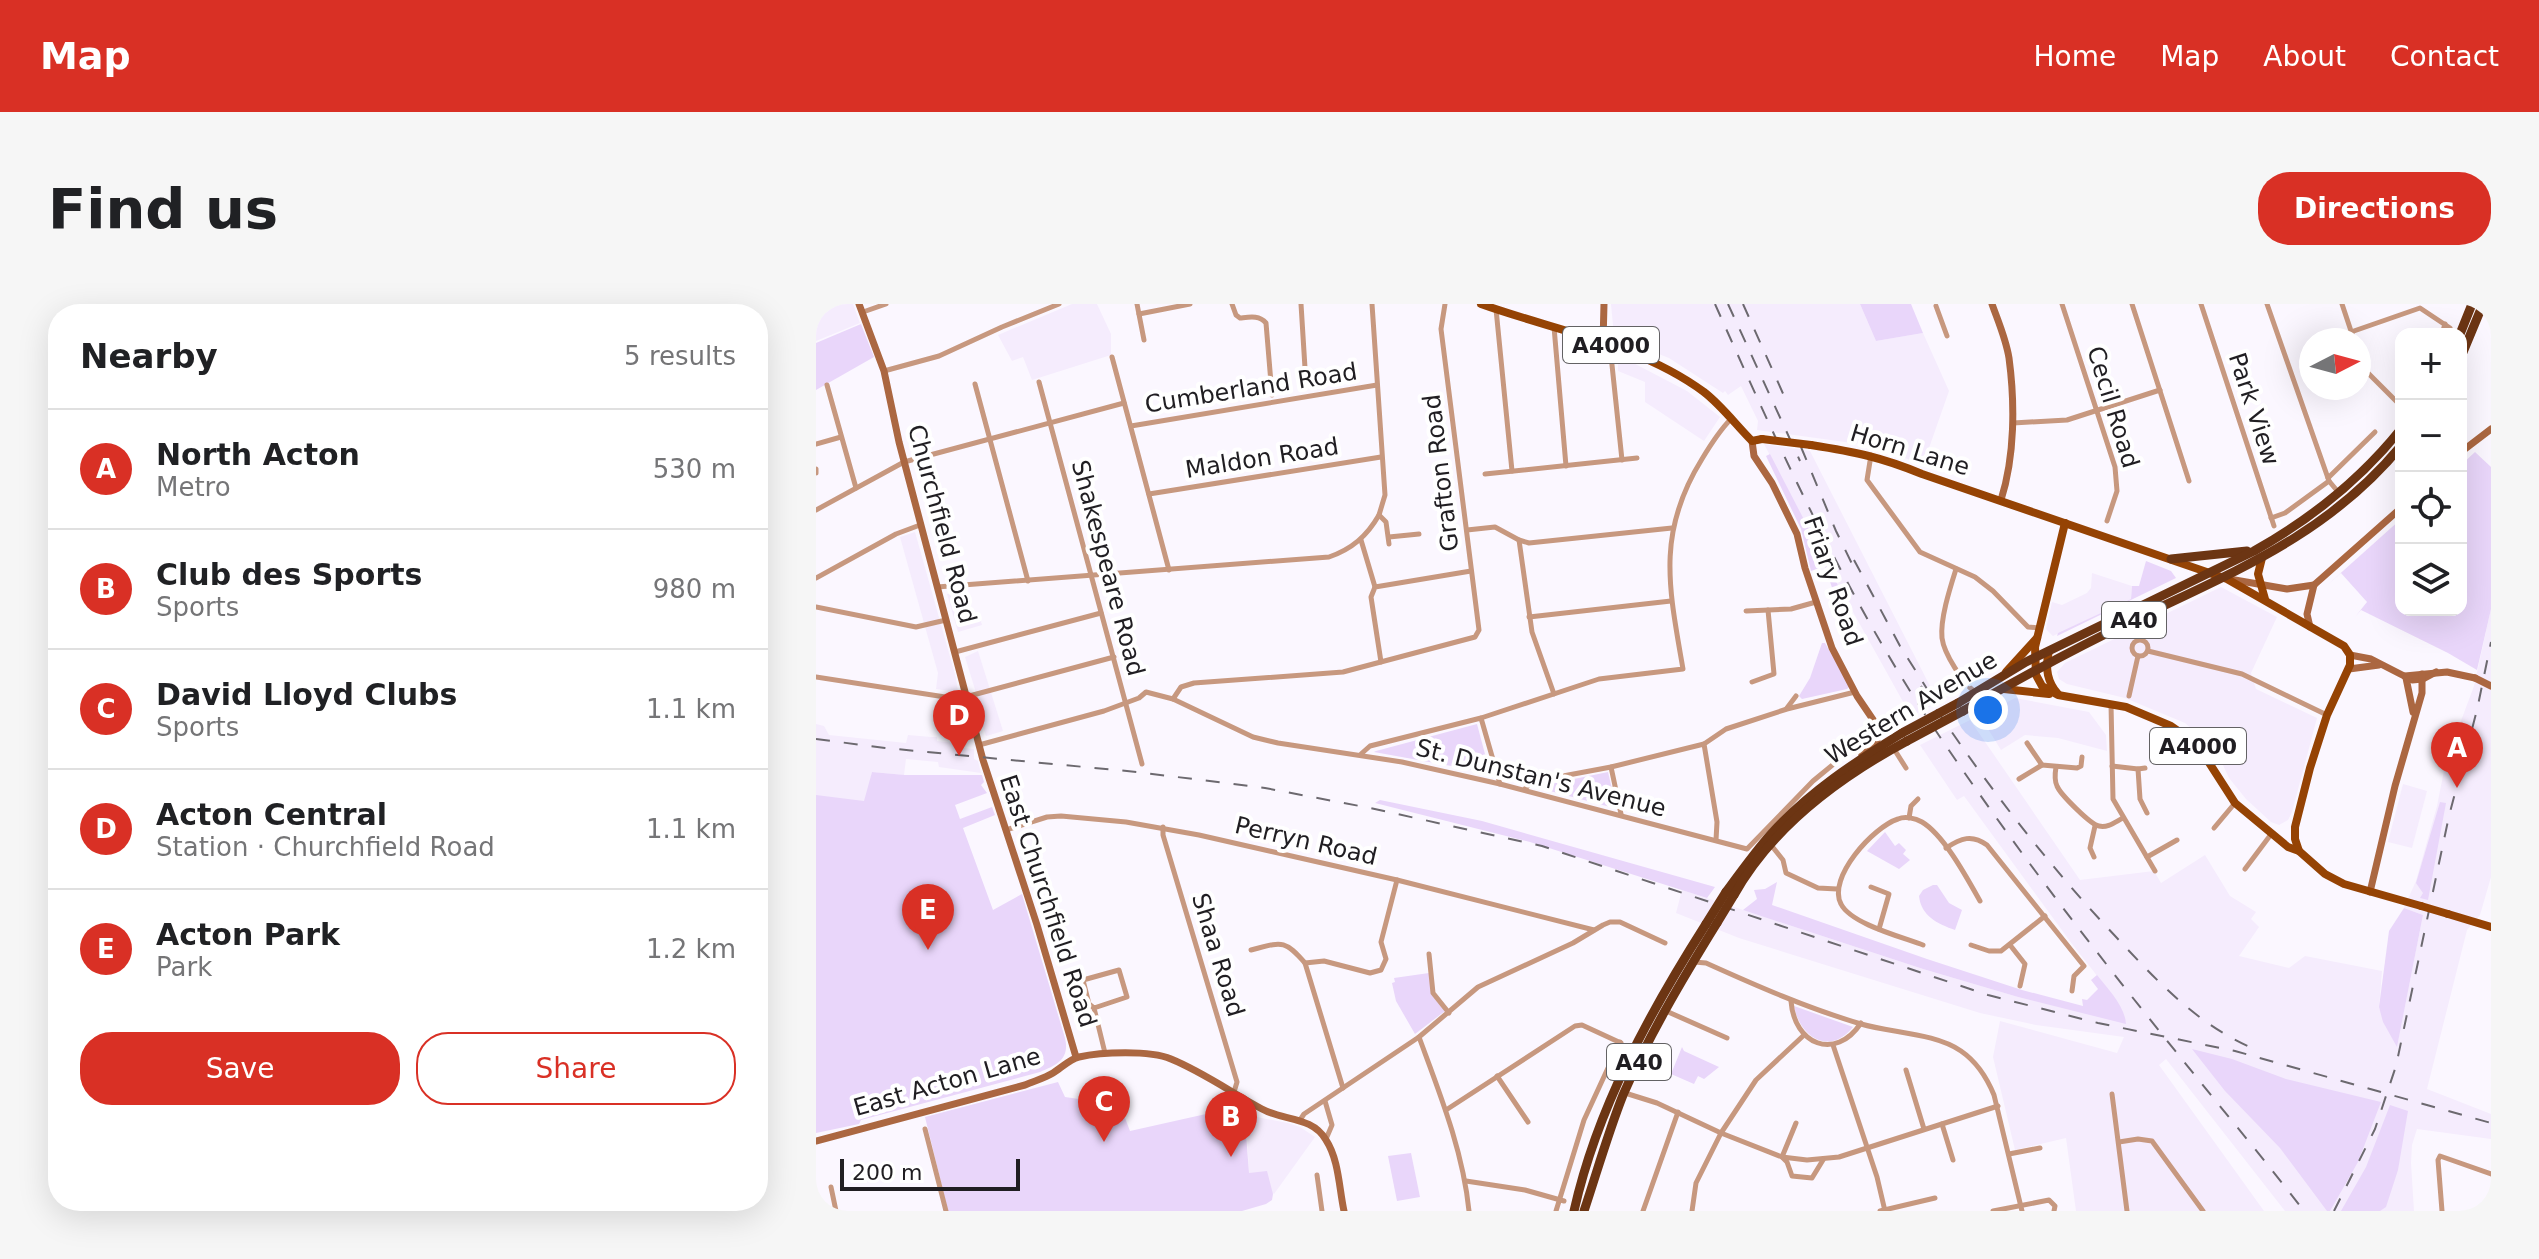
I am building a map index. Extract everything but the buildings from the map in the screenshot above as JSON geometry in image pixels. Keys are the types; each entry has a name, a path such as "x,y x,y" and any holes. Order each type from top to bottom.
{"highway":[{"path":"2462,328 2472,304"},
{"path":"2467,343 2483,304"},
{"name":"Western Avenue","path":"1574,1211 1603,1118 1640,1035 1706,924 1772,833 1812,795 1851,764 1961,707 2003,689 2046,664 2225,579 2339,493 2366,469 2395,436"},
{"name":"Western Avenue","path":"1961,707 1976,692 2004,674 2049,651 2209,573 2292,542 2372,478 2395,453"},
{"path":"2171,559 2258,554"},
{"name":"Western Avenue","path":"1584,1211 1624,1093 1665,1010 1717,923 1730,894 1806,808 1905,737"}],"main road":[{"name":"A4000","path":"1481,304 1496,309 1511,309 1645,358 1706,394 1752,441"},
{"name":"Horn Lane","path":"1752,441 1762,439 1871,454 2171,559 2225,579 2344,646 2350,655"},
{"path":"2058,695 2042,686 2035,671 2035,658 2038,632 2065,523"},
{"path":"2258,554 2260,584 2265,601"},
{"path":"2004,674 2038,632"},
{"path":"2049,651 2046,664 2050,683 2058,695"},
{"path":"2299,851 2295,827 2316,747 2349,669 2350,655"},
{"name":"A4000","path":"2003,689 2111,704 2147,715 2186,734 2197,744 2235,803 2325,874 2344,884 2491,927"},
{"path":"2272,833 2280,835 2295,827"}],"street":[{"path":"861,308 886,304"},
{"path":"884,371 939,356 1059,304"},
{"path":"1137,304 1144,340"},
{"path":"1139,314 1190,304"},
{"path":"1232,304 1240,318 1254,317 1266,323 1272,395"},
{"path":"1301,304 1305,368"},
{"path":"937,587 1329,557 1346,550 1361,540 1379,515 1385,495 1372,304"},
{"name":"Grafton Road","path":"1381,662 1475,637 1479,630 1441,329 1445,304"},
{"path":"1604,304 1622,460"},
{"path":"1992,304 2009,358 2012,424 2009,462 2001,500"},
{"name":"Cecil Road","path":"2062,304 2117,478 2117,491 2107,521"},
{"path":"2132,304 2189,481"},
{"name":"Park View","path":"2201,304 2274,526"},
{"path":"2267,304 2329,479 2339,493"},
{"path":"2342,304 2350,328"},
{"path":"1938,305 1947,336"},
{"name":"Churchfield Road","path":"861,308 884,371 904,462 982,757"},
{"path":"2362,328 2420,308 2448,326 2446,328"},
{"path":"1496,309 1512,471"},
{"path":"1554,327 1566,466"},
{"path":"1112,357 1169,570"},
{"path":"2371,376 2395,401"},
{"name":"Shakespeare Road","path":"1039,382 1142,764"},
{"path":"975,384 1028,581"},
{"path":"827,385 856,488"},
{"name":"Cumberland Road","path":"1131,426 1377,385"},
{"path":"2012,424 2067,420 2160,390"},
{"path":"816,510 904,462 1124,403"},
{"path":"1360,755 1370,746 1481,718 1599,679 1683,669 1671,601 1668,558 1672,528 1689,480 1720,429 1731,419"},
{"path":"2467,447 2491,429"},
{"path":"2271,518 2285,513 2329,479 2375,432"},
{"path":"816,444 841,437"},
{"name":"Friary Road","path":"1752,441 1754,456 1772,483 1797,534 1832,648 1875,722"},
{"path":"1871,454 1867,480 1920,552 1975,577 2028,627 2038,632"},
{"name":"Maldon Road","path":"1149,494 1381,457"},
{"path":"1485,474 1637,458"},
{"path":"2225,579 2287,589 2314,585 2395,513"},
{"path":"1379,515 1386,522 1389,541 1419,534"},
{"path":"816,578 896,534 921,524"},
{"path":"1467,530 1495,527 1529,543 1672,528"},
{"path":"1173,699 1181,687 1194,683 1334,673 1381,662 1371,597 1375,587 1361,540"},
{"path":"1519,540 1529,617 1554,694"},
{"path":"1956,569 1947,602 1942,640 1961,678 1976,692"},
{"path":"1375,587 1471,571"},
{"path":"2310,627 2307,614 2314,585"},
{"path":"1529,617 1671,601"},
{"path":"1746,611 1791,609 1816,602"},
{"path":"816,607 916,627 946,620"},
{"path":"1752,682 1774,674 1768,610"},
{"path":"955,652 1101,612"},
{"path":"2129,696 2138,656 2132,648 2136,641 2145,642 2148,651"},
{"path":"2138,656 2148,651"},
{"path":"2148,651 2242,674 2327,715"},
{"path":"2350,655 2371,659 2405,678 2414,718"},
{"path":"816,677 958,699 1114,657"},
{"path":"2349,669 2381,665"},
{"path":"2405,678 2406,675 2436,672 2458,673 2491,686"},
{"path":"2370,892 2422,693 2420,676"},
{"path":"1525,789 1531,782 1611,767 1704,744 1726,729 1787,709 1855,692"},
{"name":"St. Dunstan's Avenue","path":"1126,704 1139,698 1145,700 1151,694 1173,699 1253,737 1360,755 1525,789 1749,849 1813,781 1865,739 1874,729 1875,722"},
{"path":"1787,709 1796,696"},
{"path":"979,745 1126,704"},
{"path":"2111,704 2113,799 2155,871"},
{"path":"1481,718 1500,784"},
{"path":"1851,764 1877,740 1879,734 1875,722"},
{"path":"2027,743 2042,765"},
{"path":"1704,744 1717,822 1716,840"},
{"path":"1893,748 1906,768"},
{"name":"East Churchfield Road","path":"982,757 1076,1057"},
{"path":"2019,779 2042,765 2077,771 2082,757"},
{"path":"2112,766 2142,769 2140,799 2147,813"},
{"path":"1611,767 1621,814"},
{"path":"2056,767 2055,783 2062,795 2095,826 2109,826 2123,818"},
{"path":"1909,818 1911,806 1918,799"},
{"path":"2214,828 2235,803"},
{"name":"Perryn Road","path":"1006,830 1047,817 1061,816 1163,827 1397,880 1594,930"},
{"path":"1923,945 1879,929 1850,914 1841,905 1837,889 1848,865 1859,850 1885,827 1897,819 1909,818 1922,822 1946,848 1980,901"},
{"path":"2094,857 2090,848 2095,826"},
{"name":"Shaa Road","path":"1163,827 1237,1082 1234,1092"},
{"path":"2245,869 2272,833"},
{"path":"1946,848 1967,838 1978,839 1987,845 2084,966 2074,976 2072,991"},
{"path":"2165,838 2168,845"},
{"path":"2147,857 2177,840"},
{"path":"1771,845 1783,860 1786,873 1818,888 1837,889"},
{"path":"1305,963 1324,961 1370,973 1381,970 1386,959 1381,942 1397,880"},
{"path":"1871,887 1889,894 1879,929"},
{"path":"1971,945 2001,951 2045,916"},
{"path":"1300,1120 1304,1114 1419,1037 1478,987 1573,943 1594,930 1615,921 1665,943"},
{"path":"1251,950 1281,942 1290,945 1305,963 1343,1088"},
{"path":"2010,945 2025,964 2020,986"},
{"path":"1429,954 1433,993 1449,1013"},
{"path":"1693,962 1706,963 1791,1001 1861,1023 1931,1038 1961,1051 1988,1080 1998,1106 2021,1208"},
{"path":"1094,1008 1127,997 1119,970 1083,980 1089,1004 1094,1008 1105,1054"},
{"path":"1791,1001 1792,1014 1803,1036 1818,1044 1833,1045 1847,1040 1861,1023"},
{"path":"1665,1010 1727,1038"},
{"path":"1446,1110 1575,1026 1582,1025 1620,1042 1584,1120 1562,1201 1556,1211"},
{"path":"1692,1211 1696,1183 1721,1133 1756,1080 1803,1036"},
{"path":"1419,1037 1446,1110 1466,1181 1469,1211"},
{"path":"1833,1045 1868,1146 1883,1211 1935,1198"},
{"name":"East Acton Lane","path":"816,1141 1025,1085 1050,1075 1076,1057 1105,1054 1144,1054 1169,1058 1264,1110 1311,1125 1326,1139"},
{"path":"1906,1070 1924,1129"},
{"path":"1497,1076 1528,1122"},
{"path":"1624,1093 1644,1098 1782,1157 1823,1159 1839,1157 1998,1106"},
{"path":"2112,1094 2127,1211"},
{"path":"1325,1101 1332,1125 1326,1139 1333,1155 1344,1211"},
{"path":"920,1111 923,1121"},
{"path":"1643,1211 1678,1112"},
{"path":"1782,1157 1796,1123"},
{"path":"1942,1124 1953,1160"},
{"path":"925,1129 945,1211"},
{"path":"2119,1142 2138,1139 2152,1141 2203,1211"},
{"path":"2009,1154 2040,1148"},
{"path":"2442,1211 2440,1156 2491,1174"},
{"path":"1782,1157 1794,1178 1812,1178 1823,1159"},
{"path":"1317,1175 1322,1211"},
{"path":"1466,1181 1525,1190 1562,1201"},
{"path":"831,1187 836,1211"},
{"path":"1993,1211 2021,1208 2049,1200 2055,1206 2054,1211"}],"shaded area":[{"path":"816,304 853,304 860,323 816,341"},
{"path":"1072,304 1097,304 1111,334 1111,355 1032,380 1023,357 1012,361 998,335"},
{"path":"1611,304 1860,304 1876,341 1923,333 1949,391 1923,465 1874,446 1757,430 1758,421 1741,386 1728,395 1669,358 1614,336"},
{"path":"1860,304 1911,304 1923,333 1876,341"},
{"path":"861,324 874,357 816,390 816,343"},
{"path":"1618,355 1687,391 1720,417 1704,441 1645,402 1645,382 1618,371"},
{"path":"1764,444 1810,451 1932,690 1941,701 1911,716"},
{"path":"2475,452 2491,467 2491,609 2477,670 2361,610 2355,617 2367,602 2341,573 2324,588 2395,524 2395,616 2467,616 2467,459"},
{"path":"1770,454 1841,591 1834,594 1825,566 1811,571 1801,529 1766,456"},
{"path":"915,532 958,692 936,689 938,673 900,537"},
{"path":"2146,561 2171,571 2176,578 2057,636 2131,599 2132,586 2139,586"},
{"path":"2092,573 2132,586 2131,599 2053,636 2046,629 2052,602 2062,605 2087,593 2091,588"},
{"path":"2221,587 2277,617 2251,673 2256,689 2317,718 2292,812 2288,820 2279,825 2271,822 2246,799 2229,778 2216,750 2185,723 2125,698 2067,684 2059,679 2057,672 2065,663"},
{"path":"964,591 969,617 979,615 982,625 958,632 947,594"},
{"path":"2491,609 2491,877 2480,915 2467,930 2427,1089 2491,1114 2491,1139 2417,1129 2411,1163 2414,1211 2285,1211 2166,1059 2159,1065 2264,1211 2076,1211 2066,1138 2015,1150 1993,1057 2000,1021 2117,1053 2124,1037 2036,1025 1980,1013 1739,938 1676,913 1682,890 1923,969 2018,997 2126,1023 2117,1001 1964,796 1957,800 1920,745 1970,720 2080,880 2154,871 2161,883 2205,855 2230,896 2256,912 2251,919 2259,927 2239,956 2289,968 2305,956 2382,971 2379,1008 2397,1046 2423,915 2404,908 2416,881 2446,761 2474,686"},
{"path":"1822,643 1825,643 1850,686 1802,699 1799,696 1810,678"},
{"path":"978,651 1003,731 986,736 965,657"},
{"path":"2015,698 2089,712 2106,735 2107,751 2058,738 2025,735 2001,750 1980,716"},
{"path":"816,724 824,726 829,735 906,743 908,735 937,737 937,741 963,744 963,748 974,749 974,759 978,761 981,773 939,767 938,762 906,759 904,775 872,772 865,804 816,797"},
{"path":"1477,724 1490,773 1374,752 1376,751"},
{"path":"872,772 982,775 984,782 981,785 987,793 955,805 960,819 992,807 995,815 963,828 993,910 1022,894 1065,1038 1066,1051 1057,1064 1040,1072 861,1120 859,1124 816,1133 816,795 864,801"},
{"path":"1608,772 1614,808 1535,787"},
{"path":"2403,784 2427,791 2412,848 2388,842"},
{"path":"1380,800 1482,821 1715,887 1707,898 1530,842 1375,803"},
{"path":"2440,802 2446,803 2428,900 2420,898 2423,893 2416,883"},
{"path":"1885,832 1895,846 1899,843 1906,850 1903,854 1910,860 1899,869 1867,851"},
{"path":"1777,882 1772,905 2022,990 2083,1006 2082,999 2087,1000 2098,989 2091,980 2097,975 2119,1004 2126,1024 1923,969 1743,910 1757,899 1754,890 1765,889"},
{"path":"1937,885 1949,903 1962,910 1955,930 1937,922 1920,903 1919,896 1923,890"},
{"path":"2404,908 2423,915 2397,1047 2383,1022 2379,1007 2389,931"},
{"path":"1429,973 1432,995 1445,1011 1415,1034 1396,1001 1392,983 1395,982 1394,978"},
{"path":"1794,1006 1853,1027 1835,1040 1826,1042 1817,1039 1803,1027"},
{"path":"1682,1047 1684,1051 1719,1067 1704,1079 1698,1076 1694,1084 1671,1074"},
{"path":"2192,1049 2232,1059 2286,1079 2381,1102 2358,1162 2330,1211 2280,1148 2225,1091"},
{"path":"1058,1082 1065,1097 1120,1105 1130,1131 1206,1114 1219,1095 1244,1107 1249,1173 1267,1171 1272,1200 1242,1211 948,1211 925,1117"},
{"path":"2390,1105 2408,1111 2398,1170 2386,1207 2380,1211 2341,1211 2366,1167"},
{"path":"1246,1115 1288,1123 1315,1137 1274,1194 1249,1174"},
{"path":"1411,1153 1420,1197 1397,1201 1388,1156"}],"railway":[{"path":"1715,304 1791,471 1846,580 1940,737 2067,914 2304,1211"},
{"path":"1728,304 1800,461"},
{"path":"1743,304 1785,398"},
{"path":"1801,447 1856,572"},
{"path":"1854,560 1900,646 1929,692"},
{"path":"2334,1211 2375,1129 2396,1066 2449,816 2491,642"},
{"path":"1921,686 2014,817 2091,909 2178,1000 2212,1026 2250,1047"},
{"path":"816,739 1265,788 1542,846 1988,995 2098,1023 2235,1051 2491,1123"}],"place":[{"name":"Acton Central","path":"959,756"},
{"name":"North Acton","path":"2457,788"},
{"name":"Acton Park","path":"928,950"},
{"name":"David Lloyd Clubs","path":"1104,1142"},
{"name":"Club des Sports","path":"1231,1157"}]}
